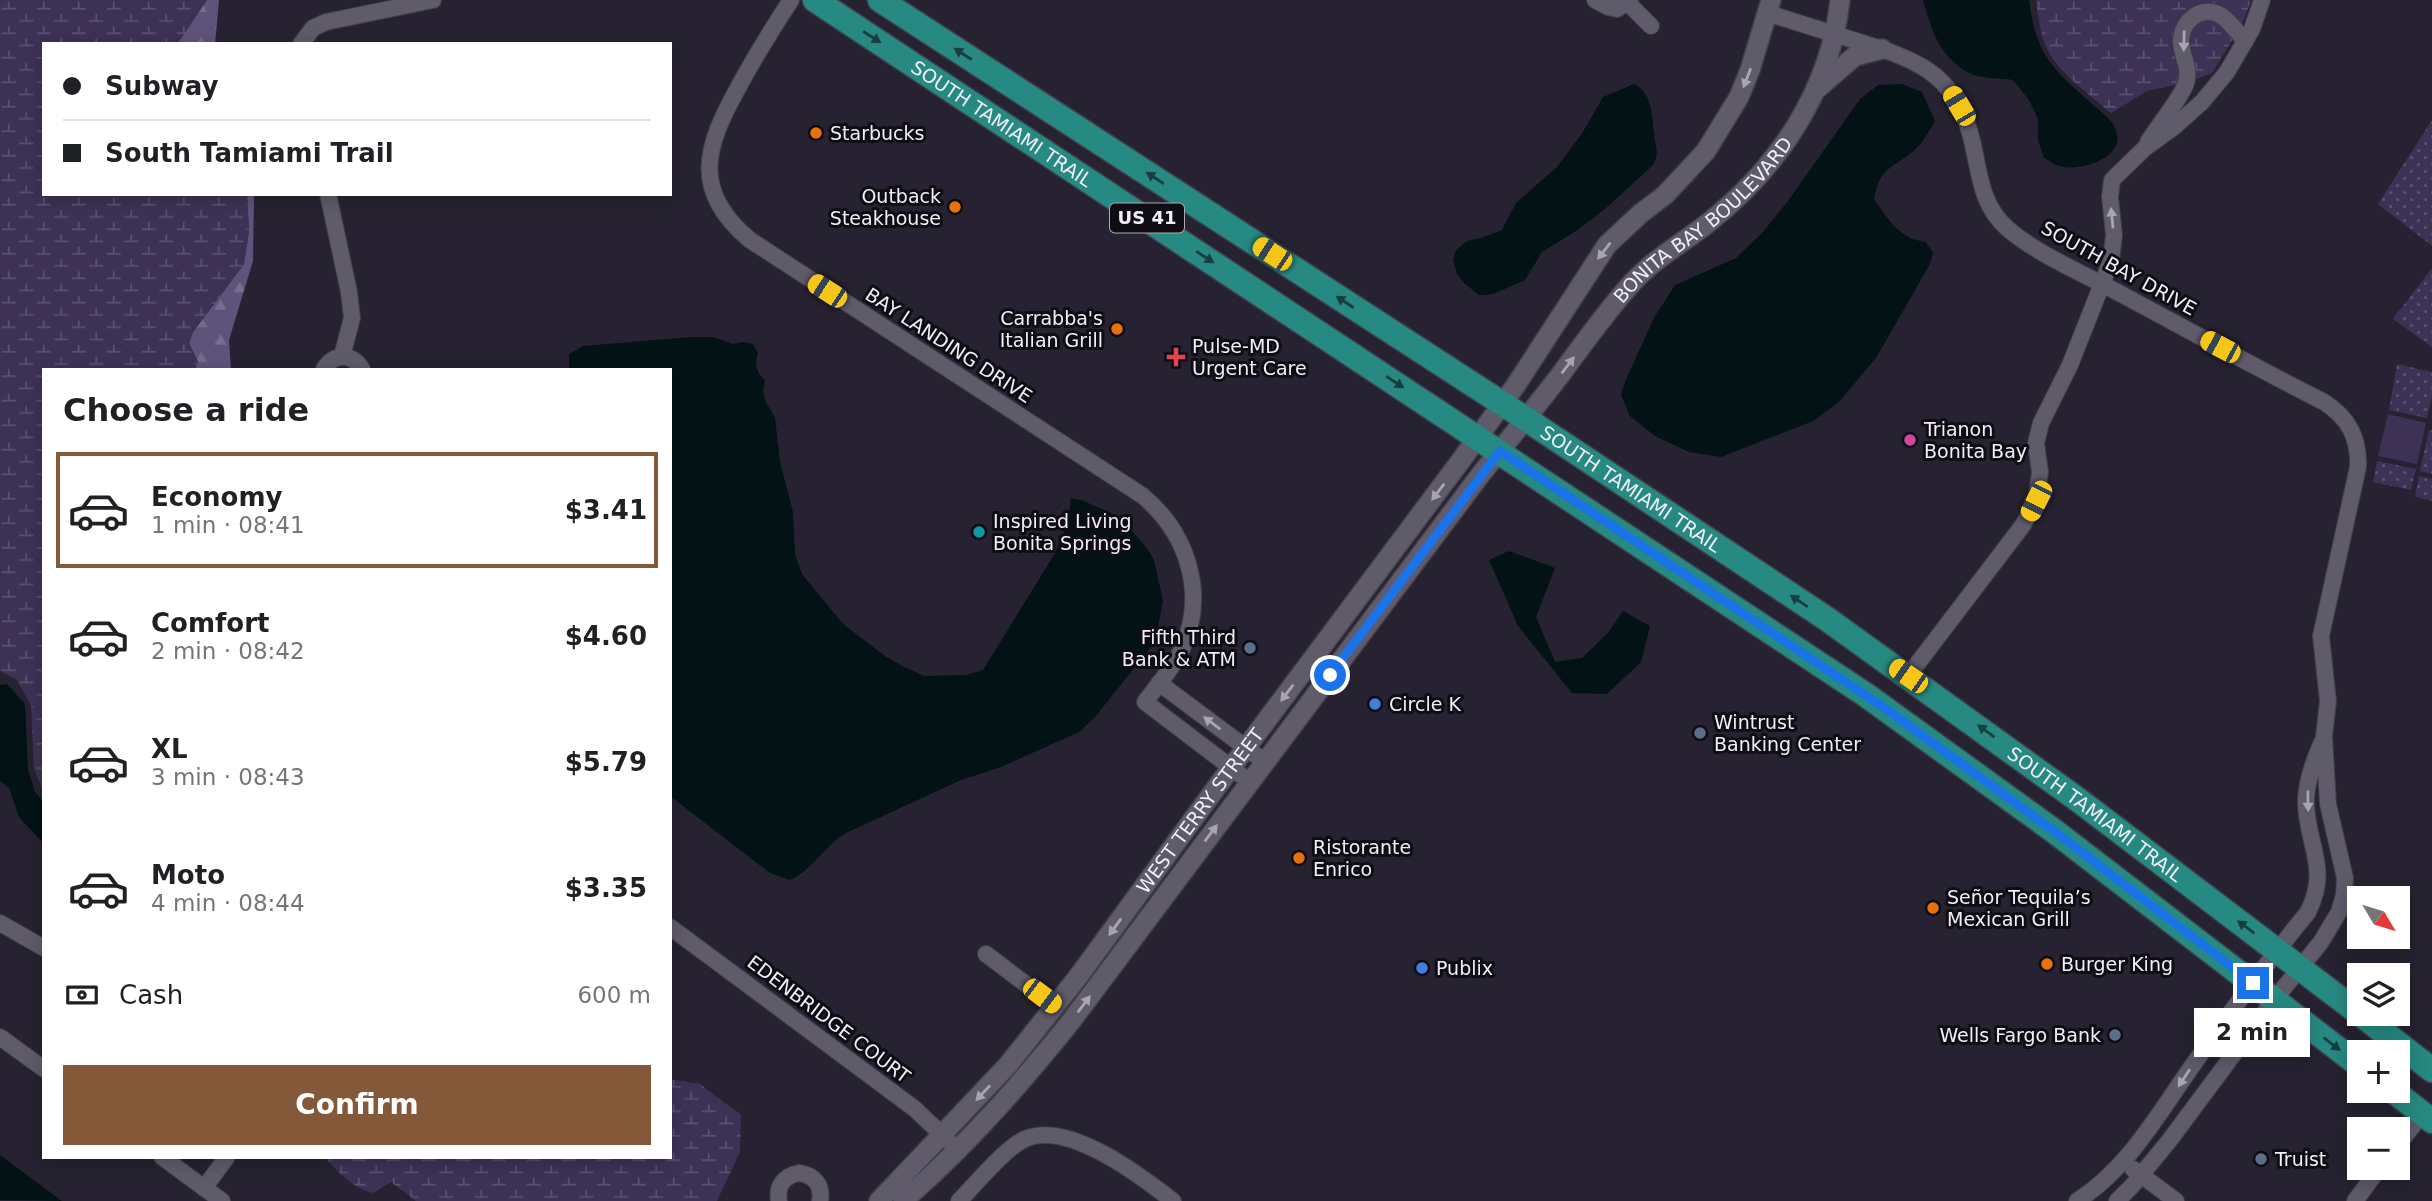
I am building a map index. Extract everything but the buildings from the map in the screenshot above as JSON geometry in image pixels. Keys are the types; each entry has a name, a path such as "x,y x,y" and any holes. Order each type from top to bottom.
{"main road":[{"name":"SOUTH TAMIAMI TRAIL","path":"815,0 1479,437 1886,709 2054,831 2347,1056"},
{"name":"SOUTH TAMIAMI TRAIL","path":"880,0 1526,419 1908,676 2088,807 2347,1004"},
{"name":"SOUTH TAMIAMI TRAIL","path":"2376,1026 2432,1069"},
{"path":"2409,1103 2427,1117"}],"street":[{"path":"302,42 313,28 326,22 433,0"},
{"name":"BAY LANDING DRIVE","path":"791,0 722,116 711,148 709,173 714,196 723,212 733,226 750,240 1156,507 1168,522 1185,553 1192,573 1194,596 1192,618 1179,654 1145,702 1250,782"},
{"path":"1595,0 1612,9 1618,9 1629,1 1651,26"},
{"name":"BONITA BAY BOULEVARD","path":"1526,419 1632,283 1656,260 1729,206 1775,159 1818,88 1834,34 1840,0"},
{"path":"1908,676 2024,526 2036,501 2040,472 2036,443 2041,423 2070,365 2111,261 2114,235 2110,197 2112,180 2145,148 2203,102 2227,72 2252,29 2262,0"},
{"path":"1502,404 1607,246 1688,174 1713,142 1739,97 1769,6"},
{"name":"SOUTH BAY DRIVE","path":"1769,6 1834,34 1898,53 1927,69 1951,93 1970,135 1982,191 1998,219 2010,231 2074,270 2325,402 2346,420 2355,436 2358,467 2321,636 2328,701 2324,736 2328,804 2345,878 2344,895 2331,928 2141,1176 2117,1201"},
{"path":"2145,148 2161,120 2185,88 2189,67 2181,41 2185,26 2193,15 2218,13 2245,41"},
{"path":"1818,88 1855,57 1882,49"},
{"path":"328,196 352,318 342,356"},
{"path":"325,368 329,362 342,356 355,360 361,368"},
{"name":"WEST TERRY STREET","path":"879,1201 1008,1065 1056,1007 1502,404"},
{"name":"WEST TERRY STREET","path":"903,1201 959,1151 1005,1102 1072,1020 1526,419"},
{"path":"1159,683 1265,762"},
{"name":"SOUTH BAY DRIVE","path":"2077,1201 2122,1161 2308,912 2319,883 2306,801 2313,762 2324,736"},
{"path":"0,923 42,946"},
{"name":"EDENBRIDGE COURT","path":"672,928 915,1109 959,1151"},
{"path":"986,954 1056,1007"},
{"path":"0,1037 42,1068"},
{"path":"2410,1133 2427,1117"},
{"path":"959,1201 1013,1146 1026,1138 1041,1135 1065,1139 1091,1148 1123,1164 1173,1201"},
{"path":"165,1159 222,1201"},
{"path":"204,1188 226,1159"},
{"path":"2122,1161 2176,1201"},
{"path":"779,1201 779,1188 785,1179 799,1173 813,1177 818,1182 820,1201"},
{"path":"2355,1201 2370,1180"}],"green space":[{"path":"0,0 207,0 178,42 42,42 42,196 247,196 249,231 244,264 193,332 189,343 198,362 195,368 42,368 42,788 34,769 31,705 17,680 0,671"},
{"path":"207,0 219,0 215,42 178,42"},
{"path":"2036,0 2251,0 2243,22 2212,73 2192,81 2147,91 2111,113 2076,84 2052,58 2043,37"},
{"path":"2432,120 2432,246 2378,204"},
{"path":"247,196 254,196 253,261 229,340 231,368 195,368 198,362 189,343 193,332 244,264 249,231"},
{"path":"2432,268 2432,347 2393,319"},
{"path":"2397,364 2432,372 2432,397 2427,418 2389,410"},
{"path":"2388,414 2426,423 2417,464 2378,456"},
{"path":"2429,430 2432,430 2432,474 2420,471"},
{"path":"2377,461 2416,469 2411,490 2373,482"},
{"path":"2419,476 2432,479 2432,501 2415,497"},
{"path":"672,1079 700,1084 741,1115 740,1152 717,1201 416,1201 391,1182 373,1193 359,1188 342,1176 327,1160 672,1159"}],"shaded area":[{"path":"1923,0 2029,0 2041,48 2056,70 2111,122 2116,130 2115,148 2100,160 2081,166 2060,166 2044,158 2038,140 2038,119 2029,100 2013,80 1974,75 1959,67 1938,42"},
{"path":"1634,84 1644,93 1650,105 1656,149 1653,165 1605,209 1542,252 1525,280 1493,294 1479,295 1457,274 1453,260 1456,250 1467,241 1502,230 1516,203 1557,167 1583,132 1603,97"},
{"path":"1902,84 1922,92 1935,121 1919,146 1883,175 1874,199 1895,227 1908,237 1926,242 1933,253 1930,264 1876,358 1839,402 1813,421 1721,457 1689,452 1655,436 1630,416 1621,395 1654,318 1675,285 1736,258 1763,232 1788,201 1860,99 1878,85"},
{"path":"691,337 713,337 733,344 753,344 758,353 757,368 765,380 765,400 775,418 780,462 793,512 795,555 802,574 843,624 904,667 924,676 966,675 983,670 1054,555 1068,524 1071,498 1111,513 1128,526 1149,551 1154,560 1163,601 1155,642 1095,717 1079,732 1001,767 961,780 846,833 806,870 790,880 770,873 672,798 672,368 569,368 569,354 583,346"},
{"path":"1509,551 1555,568 1536,617 1555,662 1582,658 1608,633 1623,611 1650,626 1641,662 1607,694 1572,693 1518,626 1489,560"},
{"path":"7,684 25,704 28,770 35,792 42,801 42,842 19,817 9,788 0,781 0,685"},
{"path":"0,1155 62,1201 0,1200"}],"place":[{"name":"Starbucks","path":"816,133"},
{"name":"Outback Steakhouse","path":"955,207"},
{"name":"Carrabba's Italian Grill","path":"1117,329"},
{"name":"Pulse-MD Urgent Care","path":"1176,357"},
{"name":"Trianon Bonita Bay","path":"1910,440"},
{"name":"Inspired Living Bonita Springs","path":"979,532"},
{"name":"Fifth Third Bank & ATM","path":"1250,648"},
{"name":"Circle K","path":"1375,704"},
{"name":"Wintrust Banking Center","path":"1700,733"},
{"name":"Ristorante Enrico","path":"1299,858"},
{"name":"Señor Tequila’s Mexican Grill","path":"1933,908"},
{"name":"Burger King","path":"2047,964"},
{"name":"Publix","path":"1422,968"},
{"name":"Wells Fargo Bank","path":"2115,1035"},
{"name":"Truist","path":"2261,1159"}],"route":[{"path":"1330,675 1500,451 1886,709 2054,831 2253,983"}]}
